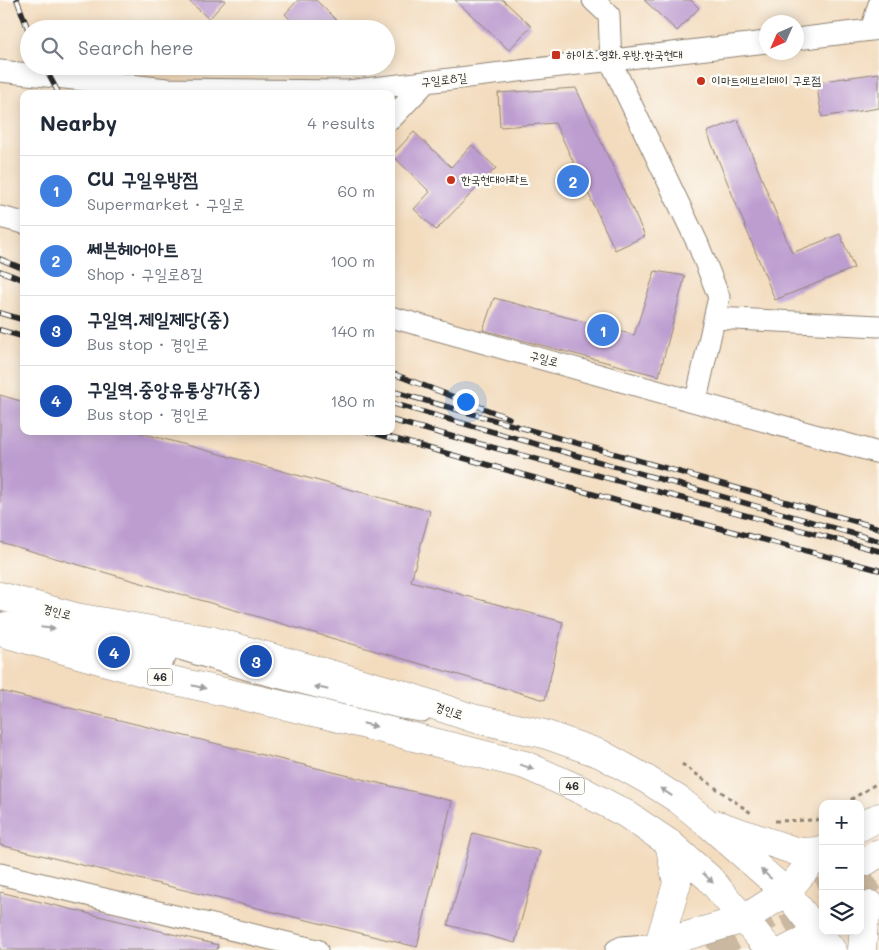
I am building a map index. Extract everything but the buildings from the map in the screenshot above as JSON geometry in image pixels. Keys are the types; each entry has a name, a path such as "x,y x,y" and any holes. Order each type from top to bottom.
{"main road":[{"name":"경인로","path":"0,596 76,617 210,640 401,694 472,718 544,734 601,754 654,784 705,821 786,892 825,938"},
{"name":"46","path":"0,632 171,680 322,714 525,765 581,790 626,814 668,843 709,878 770,950"},
{"path":"864,825 879,817"},
{"path":"705,821 798,852 819,850"},
{"path":"664,948 677,883 668,843"},
{"path":"664,948 744,919 786,892 819,852"},
{"path":"862,950 864,923 872,885"},
{"path":"786,950 825,938"}],"street":[{"path":"593,0 609,15 611,62 698,244 719,298 696,400"},
{"path":"804,38 875,30 879,4"},
{"name":"구일로8길","path":"357,90 611,62 759,43"},
{"name":"구일로8길","path":"0,71 20,73"},
{"name":"구일로8길","path":"37,75 167,89 258,90"},
{"path":"395,115 426,82"},
{"path":"0,217 20,222"},
{"name":"구일로","path":"395,318 696,400 879,453"},
{"path":"715,318 879,326"},
{"path":"0,623 60,630 252,678 322,714"},
{"path":"0,874 317,950"},
{"path":"616,950 622,947 664,948"}],"path":[{"path":"682,764 754,815"},
{"path":"850,800 879,782"},
{"path":"772,821 816,820 819,818"}],"tunnel":[{"path":"864,883 874,877"},
{"path":"709,950 819,887"},
{"path":"750,950 819,910"}],"railway":[{"path":"17,0 24,20"},
{"path":"49,75 57,90"},
{"path":"0,259 20,267"},
{"path":"0,271 20,278"},
{"path":"0,313 20,319"},
{"path":"0,330 20,336"},
{"path":"395,375 509,418"},
{"path":"395,392 879,528"},
{"path":"395,404 879,541"},
{"path":"395,421 879,551"},
{"path":"380,435 654,511 879,570"}],"place":[{"name":"하이츠.영화.우방.한국현대","path":"556,55"},
{"name":"이마트에브리데이 구로점","path":"701,81"},
{"name":"한국현대아파트","path":"451,180"},
{"name":"쎄븐헤어아트","path":"573,181"},
{"name":"CU 구일우방점","path":"603,330"},
{"name":"구일역.중앙유통상가(중)","path":"114,652"},
{"name":"구일역.제일제당(중)","path":"256,661"}]}
